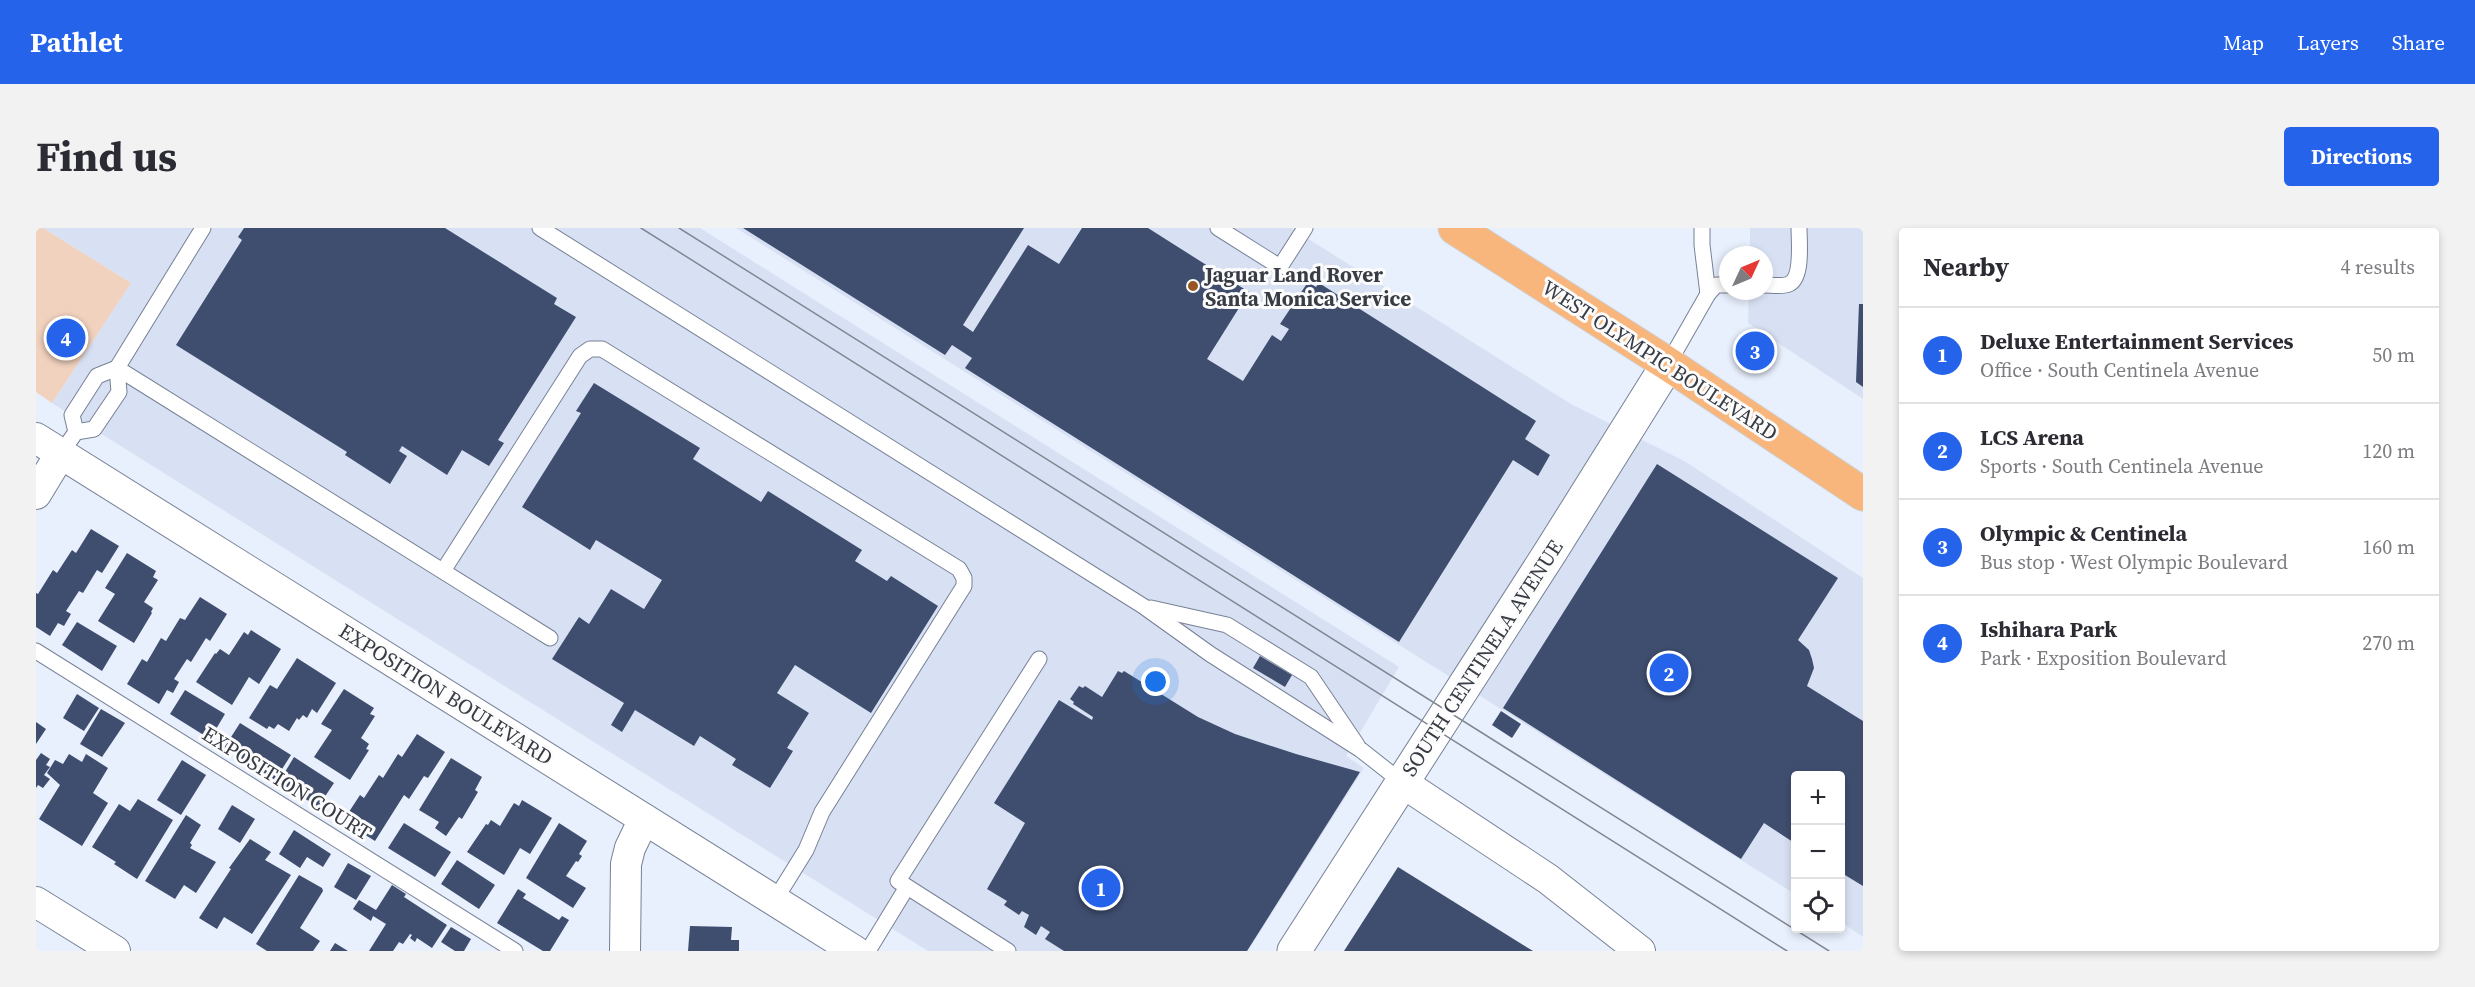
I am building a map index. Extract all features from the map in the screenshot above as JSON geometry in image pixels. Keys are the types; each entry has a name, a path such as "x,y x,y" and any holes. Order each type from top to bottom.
{"main road":[{"name":"WEST OLYMPIC BOULEVARD","path":"1455,228 1668,364 1863,494"}],"street":[{"name":"SOUTH CENTINELA AVENUE","path":"1294,951 1668,364"},
{"name":"EXPOSITION BOULEVARD","path":"36,438 69,443 644,819 855,951"},
{"path":"36,494 69,443"},
{"path":"1402,783 1548,879 1640,951"},
{"path":"625,951 626,864 630,848 644,819"},
{"path":"36,902 115,951"}],"lane":[{"path":"69,443 94,429 119,392 117,368 203,228"},
{"path":"540,228 1143,606 1210,654 1360,750 1402,783"},
{"path":"1218,228 1280,267 1305,228"},
{"path":"1702,228 1708,294"},
{"path":"1773,285 1788,285 1794,281 1798,273 1799,228"},
{"path":"1668,364 1708,294 1716,285 1719,285"},
{"path":"443,571 580,356 590,349 602,349 960,569 964,578 964,586 822,812 806,849 775,900"},
{"path":"69,443 72,415 97,376 117,368"},
{"path":"117,368 550,638"},
{"path":"1143,606 1227,625 1311,677 1360,750"},
{"name":"EXPOSITION COURT","path":"36,651 515,951"},
{"path":"1008,951 898,881 1039,658"},
{"path":"868,951 907,887"}],"shaded area":[{"path":"36,228 43,228 131,283 52,403 36,392"},
{"path":"43,228 700,228 1399,667 1346,756 1364,768 1248,951 928,951 52,403 131,283"},
{"path":"736,228 1291,228 1571,404 1686,462 1863,578 1863,937 1845,925 1845,771 1791,771 1791,891"},
{"path":"1750,228 1863,228 1863,399 1748,323 1749,300 1773,300 1773,246 1750,246"}],"building":[{"path":"244,228 445,228 557,298 554,304 576,317 498,440 504,443 489,466 462,450 447,475 402,446 399,451 407,456 390,484 345,455 347,452 176,345 242,240 238,237"},
{"path":"743,228 1024,228 963,325 973,332 1028,245 1059,264 1082,228 1148,228 1249,292 1207,359 1243,381 1272,335 1281,341 1289,329 1280,324 1308,282 1316,287 1319,283 1536,421 1525,439 1550,455 1538,476 1513,460 1399,642 965,368 972,358 952,345 945,355"},
{"path":"1859,304 1863,304 1863,387 1856,382"},
{"path":"594,383 700,448 693,459 761,502 768,491 862,550 855,561 887,581 891,576 938,606 871,713 795,665 777,693 809,713 787,748 793,751 770,788 732,765 736,759 700,736 694,746 635,710 622,732 611,725 624,703 552,659 579,617 589,624 611,589 644,609 662,580 596,540 590,550 522,507 581,413 576,411"},
{"path":"1657,464 1838,578 1798,640 1809,650 1814,668 1807,686 1863,721 1863,886 1845,875 1845,771 1791,771 1791,841 1764,823 1741,859 1503,708"},
{"path":"91,529 119,546 102,573 97,570 83,593 79,591 66,611 71,614 64,626 58,623 50,636 36,627 36,593 38,594 53,570 57,573 72,550 76,553"},
{"path":"127,553 156,571 153,577 158,580 144,602 153,608 152,613 134,643 98,621 115,594 105,588"},
{"path":"200,597 227,614 210,641 206,638 191,662 187,659 174,679 179,682 173,693 167,690 159,704 127,684 142,659 147,662 161,638 166,641 180,618 185,620"},
{"path":"77,622 117,646 102,671 62,645"},
{"path":"251,630 281,649 259,684 249,677 232,705 196,682 215,653 220,649 229,655 244,632 248,635"},
{"path":"1260,656 1292,675 1285,687 1253,668"},
{"path":"297,658 336,683 317,713 312,709 307,718 303,715 299,720 297,718 289,731 278,724 274,729 269,726 267,729 249,718 270,685 277,689"},
{"path":"1118,671 1122,673 1124,671 1198,717 1235,734 1360,772 1247,951 1064,951 1045,939 1050,932 1041,926 1036,935 1024,927 1029,915 1022,911 1019,915 1004,905 1007,901 987,889 1025,823 994,803 1059,700 1092,720 1093,717 1073,704 1074,702 1070,699 1079,686 1083,688 1085,686 1102,697"},
{"path":"344,689 374,708 370,714 375,716 361,738 369,744 366,749 369,750 350,780 314,757 332,730 321,724"},
{"path":"185,690 225,714 210,739 170,714"},
{"path":"77,694 99,708 84,731 63,718"},
{"path":"101,709 125,723 102,757 80,744"},
{"path":"1501,711 1521,724 1512,738 1492,725"},
{"path":"36,722 46,729 36,744"},
{"path":"240,723 291,755 275,780 224,748"},
{"path":"417,734 445,752 428,778 424,776 409,799 404,795 375,841 343,821 360,795 364,798 379,775 383,778 398,754 402,757"},
{"path":"41,753 50,759 46,765 50,767 44,775 50,779 43,788 38,785 36,788 36,760"},
{"path":"69,754 82,762 86,754 108,768 93,793 108,803 82,846 39,819 60,785 47,773 55,760 63,764"},
{"path":"294,757 334,783 318,807 279,782"},
{"path":"451,758 482,777 475,790 478,792 462,819 459,817 446,836 435,828 439,822 419,810"},
{"path":"182,760 206,775 181,815 157,800"},
{"path":"138,799 173,820 137,879 92,847 119,804 130,811"},
{"path":"522,800 552,818 530,854 520,848 504,875 467,852 486,824 488,825 491,820 500,826 514,803 519,806"},
{"path":"232,805 255,819 240,843 218,829"},
{"path":"186,815 201,825 190,843 192,845 190,848 216,862 196,893 184,885 175,899 145,881"},
{"path":"404,823 451,852 435,877 388,848"},
{"path":"559,823 587,841 579,854 582,856 566,876 586,888 573,908 526,878"},
{"path":"294,830 331,854 323,867 307,857 300,868 279,854"},
{"path":"250,839 271,852 265,860 291,875 252,934 224,917 217,929 199,918 231,869 229,868"},
{"path":"457,860 495,885 479,909 441,884"},
{"path":"348,863 371,876 356,900 334,887"},
{"path":"1398,867 1533,951 1344,951"},
{"path":"299,875 322,888 323,891 300,928 320,941 313,951 267,951 256,944"},
{"path":"392,885 406,894 404,897 447,925 432,948 417,938 415,942 410,938 412,935 410,934 403,944 399,942 393,951 369,951 386,924 373,916 371,921 353,909 359,900 376,910"},
{"path":"518,889 526,894 523,898 559,920 562,916 569,920 550,951 543,951 497,923"},
{"path":"690,926 732,927 731,940 739,940 739,951 688,951"},
{"path":"451,927 471,939 464,951 455,951 441,942"},
{"path":"335,943 348,951 330,951"}],"tram line":[{"path":"641,228 1787,951"},
{"path":"679,228 1829,951"}],"place":[{"name":"Jaguar Land Rover Santa Monica Service","path":"1193,286"},
{"name":"Ishihara Park","path":"66,338"},
{"name":"Olympic & Centinela","path":"1755,351"},
{"name":"LCS Arena","path":"1669,673"},
{"name":"Deluxe Entertainment Services","path":"1101,888"}]}
